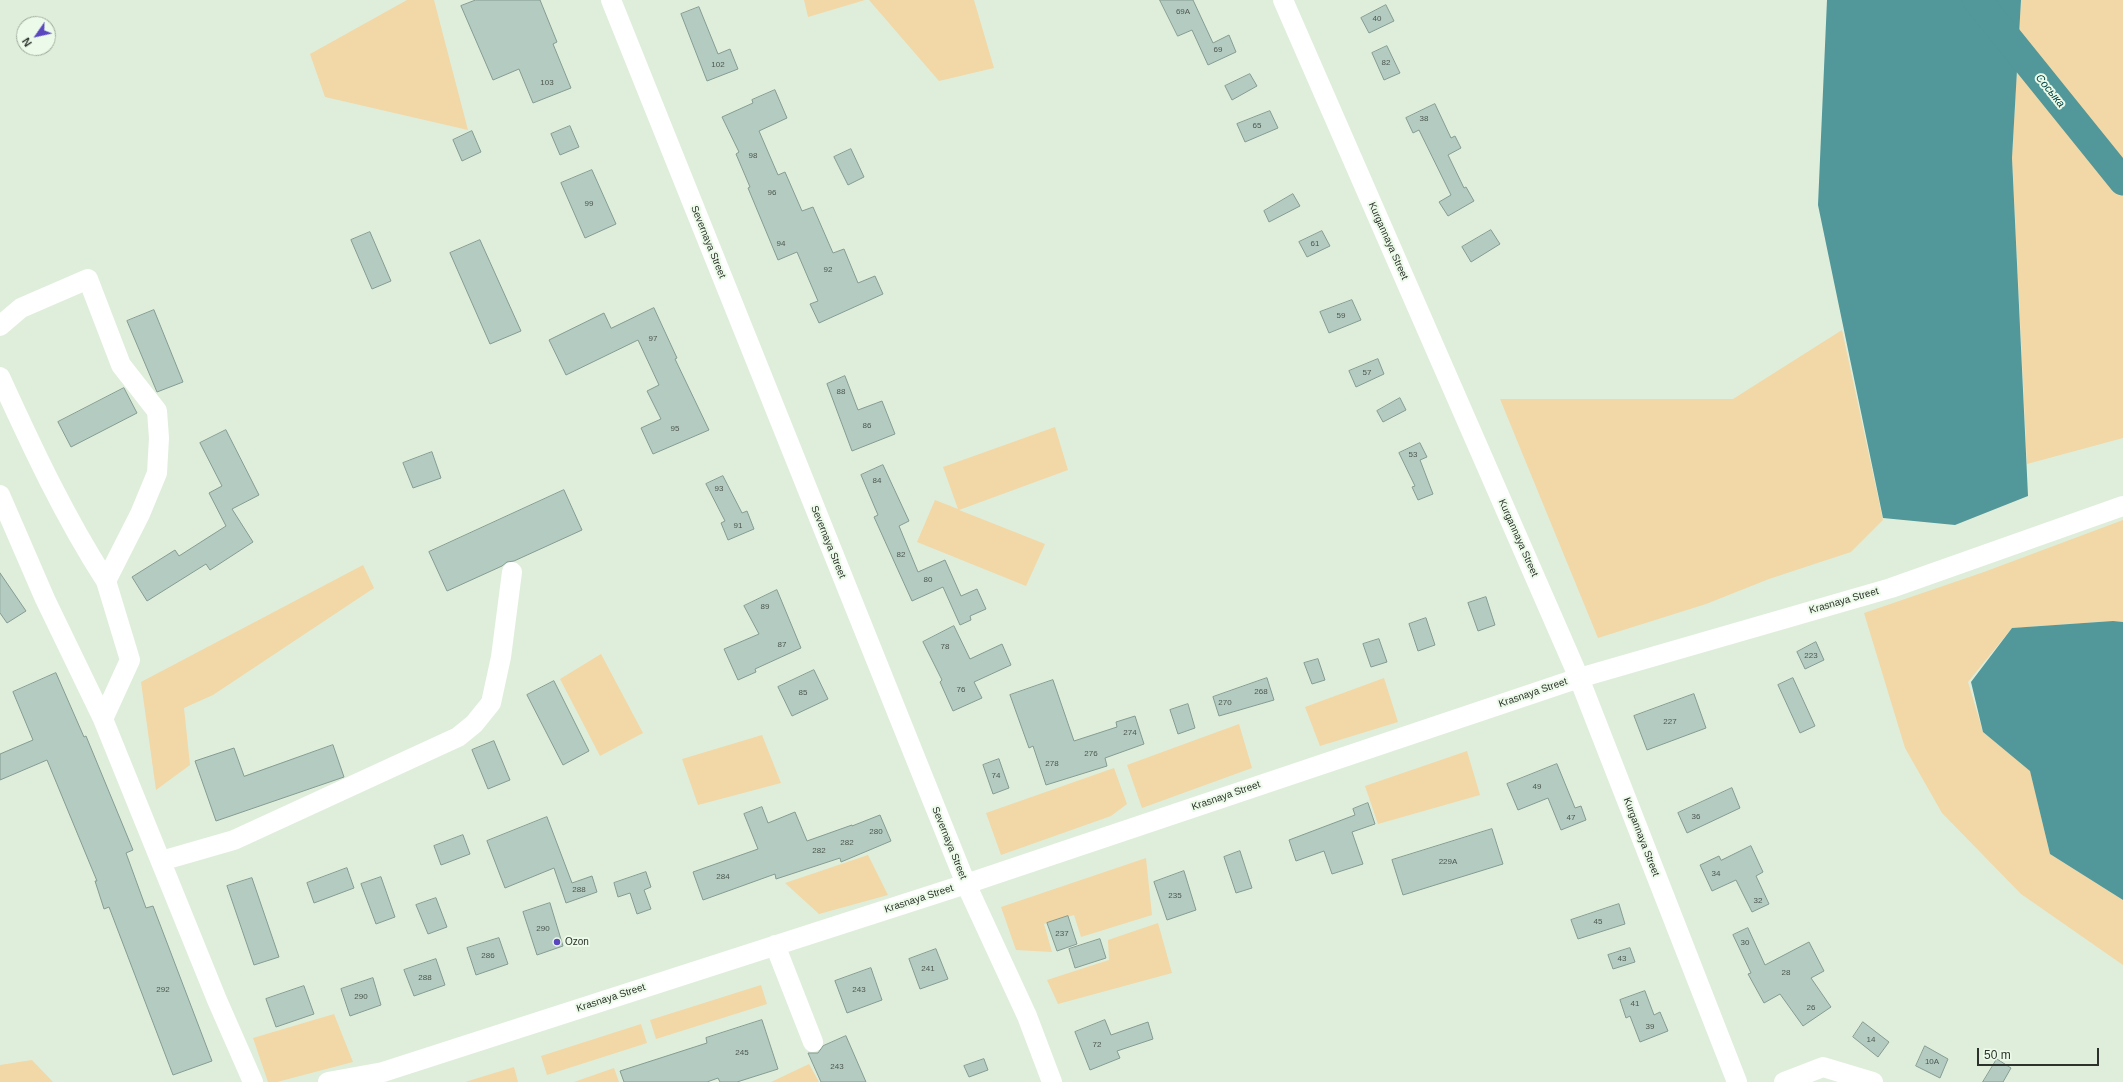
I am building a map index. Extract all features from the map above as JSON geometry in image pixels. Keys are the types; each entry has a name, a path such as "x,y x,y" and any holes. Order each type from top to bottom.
{"street":[{"name":"Severnaya Street","path":"610,0 966,884 1027,1016 1052,1082"},
{"name":"Kurgannaya Street","path":"1283,0 1579,678 1737,1082"},
{"path":"0,326 21,308 88,279 120,365 157,411 159,438 157,473 140,514 106,581"},
{"path":"0,377 40,463 81,541 106,581 130,660 103,719"},
{"path":"0,496 45,599 103,719 253,1082"},
{"name":"Krasnaya Street","path":"328,1082 385,1077 775,945 966,884 1579,678 1891,588 2123,506"},
{"path":"161,860 234,840 458,737 474,724 491,703 501,657 512,572"},
{"path":"775,945 813,1042"},
{"path":"1784,1082 1823,1067 1873,1082"}],"shaded area":[{"path":"407,0 434,0 468,130 325,97 310,54"},
{"path":"804,0 865,0 808,17"},
{"path":"869,0 974,0 994,68 939,81"},
{"path":"2021,0 2123,0 2123,438 2027,464 2012,157"},
{"path":"1842,330 1883,520 1851,552 1769,579 1706,604 1598,638 1500,399 1733,399"},
{"path":"1055,427 1068,470 959,510 1045,544 1026,586 917,542 935,500 958,509 943,467"},
{"path":"2123,520 2123,622 2113,621 2012,628 1968,682 1983,732 2030,770 2050,854 2123,900 2123,965 2021,894 1942,813 1905,748 1864,613 1984,572"},
{"path":"363,565 374,588 213,695 184,708 190,765 156,790 141,682"},
{"path":"601,654 643,733 600,756 560,679"},
{"path":"1384,678 1398,722 1320,746 1305,707"},
{"path":"1239,724 1252,768 1142,808 1127,765"},
{"path":"762,735 781,783 698,805 682,759"},
{"path":"1467,751 1480,795 1378,824 1365,786"},
{"path":"1114,768 1127,804 1111,816 1001,855 986,813"},
{"path":"868,855 888,895 819,914 785,883"},
{"path":"1146,858 1152,915 1081,937 1074,915 1044,924 1052,952 1016,950 1001,907"},
{"path":"1158,923 1172,973 1058,1004 1047,980 1109,960 1108,940"},
{"path":"761,985 767,1004 656,1039 650,1020"},
{"path":"334,1014 353,1062 277,1082 268,1082 253,1038"},
{"path":"641,1024 647,1043 547,1075 541,1056"},
{"path":"32,1060 53,1082 0,1082 0,1065"},
{"path":"809,1064 819,1082 771,1082"},
{"path":"514,1067 518,1082 465,1082"},
{"path":"614,1068 619,1082 574,1082"}],"water":[{"path":"1827,0 2021,0 2012,158 2028,496 1955,525 1883,518 1818,205"},
{"path":"2113,621 2123,622 2123,900 2050,854 2030,771 1983,732 1971,682 2012,628"}],"building":[{"path":"476,0 540,0 557,42 553,44 571,88 533,103 519,69 493,80 461,6"},
{"path":"1160,0 1193,0 1213,43 1229,35 1236,52 1208,65 1192,30 1178,36"},
{"path":"1386,5 1394,21 1369,33 1361,18"},
{"path":"699,7 718,54 730,49 738,69 707,81 681,14"},
{"path":"1387,46 1400,73 1384,80 1372,53"},
{"path":"1250,74 1257,86 1232,100 1225,86"},
{"path":"775,90 787,118 759,131 778,175 785,172 802,211 813,207 833,253 844,249 858,283 875,276 883,294 819,323 810,304 818,301 797,252 778,260 748,188 750,187 736,154 739,152 722,117 753,103 752,100"},
{"path":"1435,104 1451,138 1455,136 1461,148 1448,155 1464,188 1466,187 1474,201 1448,216 1439,202 1451,195 1419,130 1413,133 1406,118"},
{"path":"1270,111 1278,128 1245,142 1237,124"},
{"path":"570,126 579,147 560,155 551,134"},
{"path":"472,131 481,152 462,161 453,140"},
{"path":"851,149 864,177 848,185 834,157"},
{"path":"592,170 616,224 585,238 561,183"},
{"path":"1293,194 1300,206 1269,222 1264,211"},
{"path":"1491,230 1500,244 1471,262 1462,247"},
{"path":"1322,231 1330,246 1307,257 1299,242"},
{"path":"370,232 391,281 372,289 351,240"},
{"path":"480,240 521,331 490,344 450,253"},
{"path":"1352,300 1361,320 1329,333 1320,312"},
{"path":"654,308 677,358 675,359 709,430 653,454 641,428 661,419 647,391 659,385 638,340 566,375 549,340 604,313 611,328"},
{"path":"154,310 183,382 157,392 127,321"},
{"path":"1378,359 1384,374 1356,387 1349,371"},
{"path":"845,376 858,410 882,401 895,434 852,451 827,384"},
{"path":"124,388 137,413 71,447 58,422"},
{"path":"1400,398 1406,410 1383,422 1377,411"},
{"path":"226,430 259,495 232,509 253,542 210,570 206,564 147,601 132,577 175,550 179,556 226,526 209,493 222,486 200,443"},
{"path":"1420,443 1427,457 1420,460 1433,494 1418,500 1412,487 1415,486 1399,453"},
{"path":"432,452 441,478 413,488 403,463"},
{"path":"883,465 909,521 899,526 918,572 945,560 961,596 977,589 986,609 970,616 971,620 960,625 943,587 912,601 874,517 878,515 861,475"},
{"path":"723,476 742,513 747,511 754,529 728,540 721,523 725,521 706,484"},
{"path":"564,490 582,530 514,561 507,562 502,566 447,591 429,552"},
{"path":"0,573 26,611 7,623 0,613"},
{"path":"777,590 801,648 755,669 756,672 738,680 724,649 759,634 744,606"},
{"path":"1486,597 1495,625 1478,631 1468,603"},
{"path":"1426,618 1435,645 1418,651 1409,624"},
{"path":"954,626 970,659 1002,644 1011,665 974,682 982,698 953,711 940,682 942,680 923,642"},
{"path":"1379,639 1387,662 1371,667 1363,644"},
{"path":"1816,642 1824,660 1805,669 1797,652"},
{"path":"1318,659 1325,680 1312,684 1304,663"},
{"path":"814,670 828,699 792,716 778,687"},
{"path":"56,673 84,737 86,736 133,850 126,853 146,908 153,906 212,1061 173,1075 109,907 104,909 95,881 97,881 47,760 0,780 0,754 33,740 13,692"},
{"path":"1267,678 1274,700 1219,716 1213,697"},
{"path":"1793,678 1815,726 1800,733 1778,685"},
{"path":"1053,680 1074,741 1117,727 1116,722 1135,716 1144,744 1105,758 1107,766 1046,785 1033,746 1029,748 1010,695"},
{"path":"554,681 589,751 563,765 527,695"},
{"path":"1694,694 1706,728 1647,750 1634,716"},
{"path":"1188,704 1195,728 1178,734 1170,710"},
{"path":"494,741 510,780 488,789 472,750"},
{"path":"333,745 344,777 216,821 195,761 234,748 244,776"},
{"path":"999,759 1009,788 993,794 983,765"},
{"path":"1557,764 1575,808 1581,806 1586,820 1561,830 1548,798 1518,810 1507,784"},
{"path":"1732,788 1740,808 1687,833 1678,813"},
{"path":"1368,803 1375,824 1352,832 1363,864 1332,874 1324,851 1296,861 1289,840 1355,815 1353,809"},
{"path":"762,807 768,823 795,812 807,841 880,815 891,841 841,862 840,858 776,879 775,874 703,900 693,872 758,849 744,814"},
{"path":"547,817 572,883 592,876 597,892 566,903 554,868 505,888 487,841"},
{"path":"1492,829 1503,864 1403,895 1392,860"},
{"path":"463,835 470,854 441,865 434,846"},
{"path":"1751,846 1763,872 1756,876 1769,904 1752,912 1736,880 1712,891 1700,865 1719,856 1721,860"},
{"path":"1240,851 1252,888 1236,893 1224,857"},
{"path":"347,868 354,888 314,903 307,883"},
{"path":"1184,871 1196,910 1167,920 1154,882"},
{"path":"646,872 651,887 644,890 651,909 637,914 630,893 618,897 614,883"},
{"path":"381,877 395,917 376,924 361,884"},
{"path":"252,878 279,957 254,965 227,886"},
{"path":"436,898 447,927 428,934 416,905"},
{"path":"550,903 563,946 537,955 523,912"},
{"path":"1619,904 1625,924 1578,939 1571,920"},
{"path":"1068,916 1077,944 1057,951 1047,923"},
{"path":"1748,928 1765,965 1809,942 1824,971 1811,978 1831,1007 1803,1026 1780,994 1764,1003 1748,974 1751,973 1733,935"},
{"path":"499,938 508,964 476,975 467,948"},
{"path":"1100,939 1106,958 1075,968 1069,949"},
{"path":"1630,948 1635,962 1613,969 1608,955"},
{"path":"936,949 948,979 920,989 909,959"},
{"path":"436,959 445,985 414,996 404,970"},
{"path":"871,968 882,1000 847,1013 835,981"},
{"path":"373,978 381,1005 350,1016 341,989"},
{"path":"304,986 314,1014 276,1027 266,999"},
{"path":"1645,991 1654,1015 1660,1012 1668,1031 1640,1042 1630,1016 1626,1018 1620,1000"},
{"path":"762,1020 778,1069 737,1082 720,1082 718,1078 707,1082 624,1082 620,1071 707,1043 706,1038"},
{"path":"1105,1020 1111,1035 1148,1022 1153,1039 1117,1051 1120,1058 1090,1070 1075,1032"},
{"path":"1863,1022 1889,1042 1878,1057 1853,1037"},
{"path":"846,1036 866,1082 821,1082 808,1053 818,1053 823,1046"},
{"path":"1925,1046 1948,1059 1940,1078 1916,1066"},
{"path":"984,1059 988,1070 969,1077 964,1066"},
{"path":"1997,1059 2011,1068 2003,1082 1983,1082"}],"waterway":[{"name":"Сосыка","path":"1977,0 2123,181"}],"place":[{"name":"Ozon","path":"557,942"}]}
